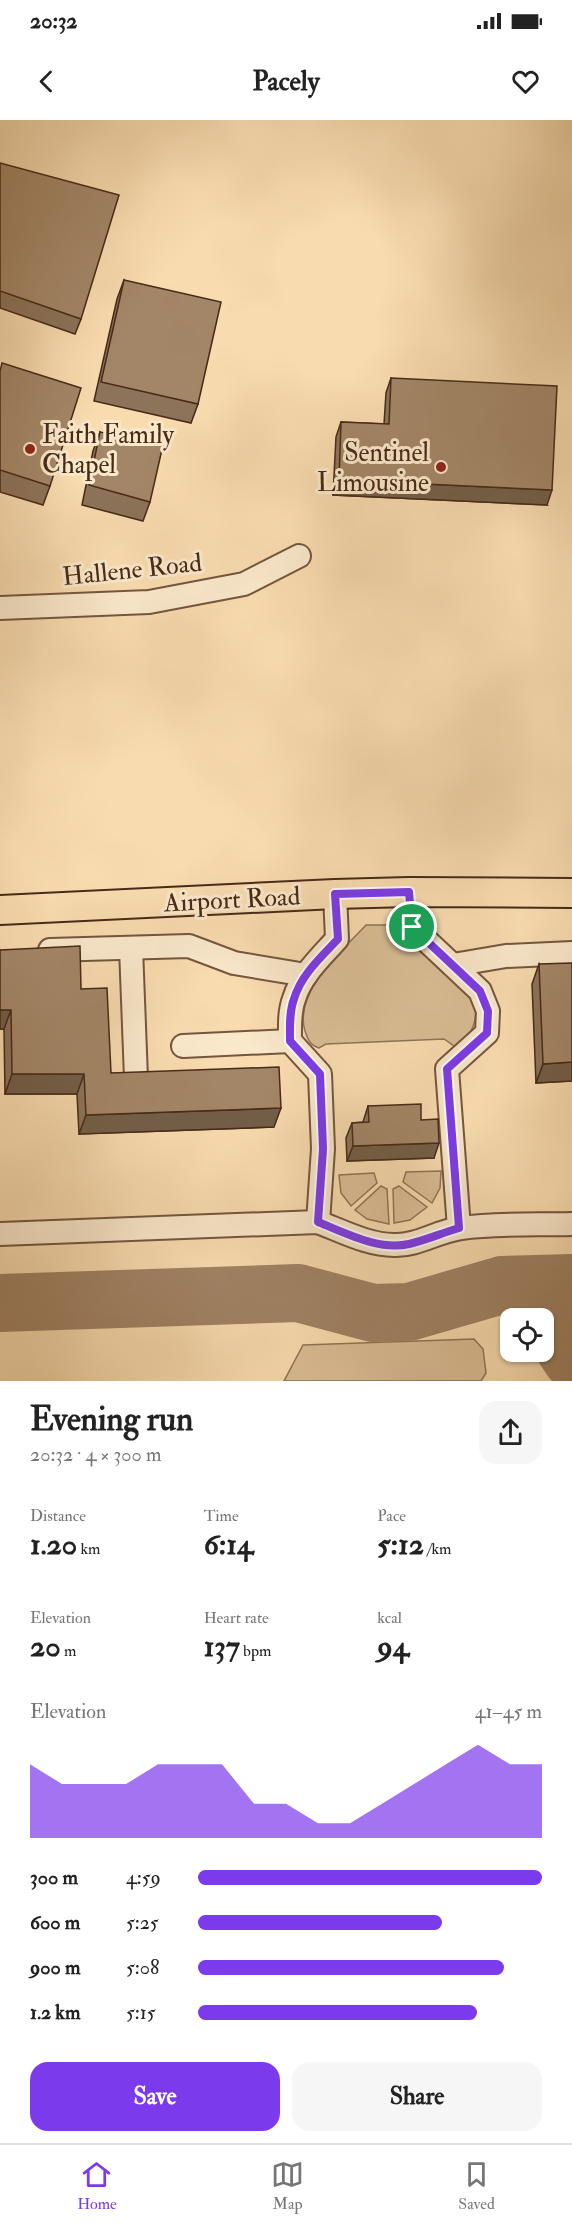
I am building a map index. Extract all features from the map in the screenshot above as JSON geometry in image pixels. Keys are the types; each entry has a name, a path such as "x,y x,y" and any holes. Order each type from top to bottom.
{"main road":[{"name":"Airport Road","path":"0,910 335,894 572,893"}],"street":[{"name":"Hallene Road","path":"0,608 149,602 244,584 299,556"},
{"path":"409,892 412,927 480,991 488,1011 487,1033 447,1069 459,1228"},
{"path":"318,1222 323,1149 320,1074 290,1041 294,999 306,975 338,939 335,894"},
{"path":"25,951 189,946 234,963 306,975"},
{"path":"131,948 136,1078"},
{"path":"453,964 506,956 572,953"},
{"path":"183,1046 290,1041"},
{"path":"0,1234 318,1222 351,1235 385,1245 396,1245 410,1244 459,1228 572,1224"}],"shaded area":[{"path":"366,925 393,925 458,981 472,998 476,1012 474,1025 467,1038 457,1048 444,1039 326,1044 319,1048 310,1042 305,1031 303,1016 313,987 333,960"},
{"path":"441,1171 440,1188 432,1203 403,1182 406,1172"},
{"path":"374,1173 377,1183 351,1206 341,1193 339,1175"},
{"path":"381,1186 387,1189 389,1224 367,1219 355,1210"},
{"path":"399,1186 427,1207 410,1220 394,1223 393,1189"},
{"path":"474,1339 483,1349 486,1373 481,1381 284,1381 303,1345"}],"building":[{"path":"0,163 119,195 81,319 0,291"},
{"path":"124,280 221,302 198,404 101,382"},
{"name":"Faith Family Chapel","path":"2,363 81,388 50,486 0,470 0,371"},
{"name":"Sentinel Limousine","path":"391,378 557,386 552,490 339,480 341,422 389,424"},
{"path":"100,432 163,445 150,502 89,485"},
{"path":"80,946 81,989 107,988 111,1073 279,1067 281,1108 86,1115 84,1074 12,1074 11,1010 0,1010 0,950"},
{"path":"572,963 572,1062 543,1064 539,964"},
{"path":"421,1104 421,1120 438,1119 439,1143 353,1146 352,1123 369,1122 368,1106"}],"taxiway":[{"path":"0,1303 298,1293 373,1313 409,1312 502,1285 572,1283"},
{"path":"554,1333 572,1360"}],"place":[{"name":"Faith Family Chapel","path":"30,449"},
{"name":"Sentinel Limousine","path":"441,467"}],"route":[{"path":"409,892 412,927 480,991 488,1011 487,1033 470,1051 447,1069 459,1228 410,1244 385,1245 318,1222 323,1149 320,1074 290,1041 290,1023 294,999 306,975 338,939 335,894 409,892"}]}
